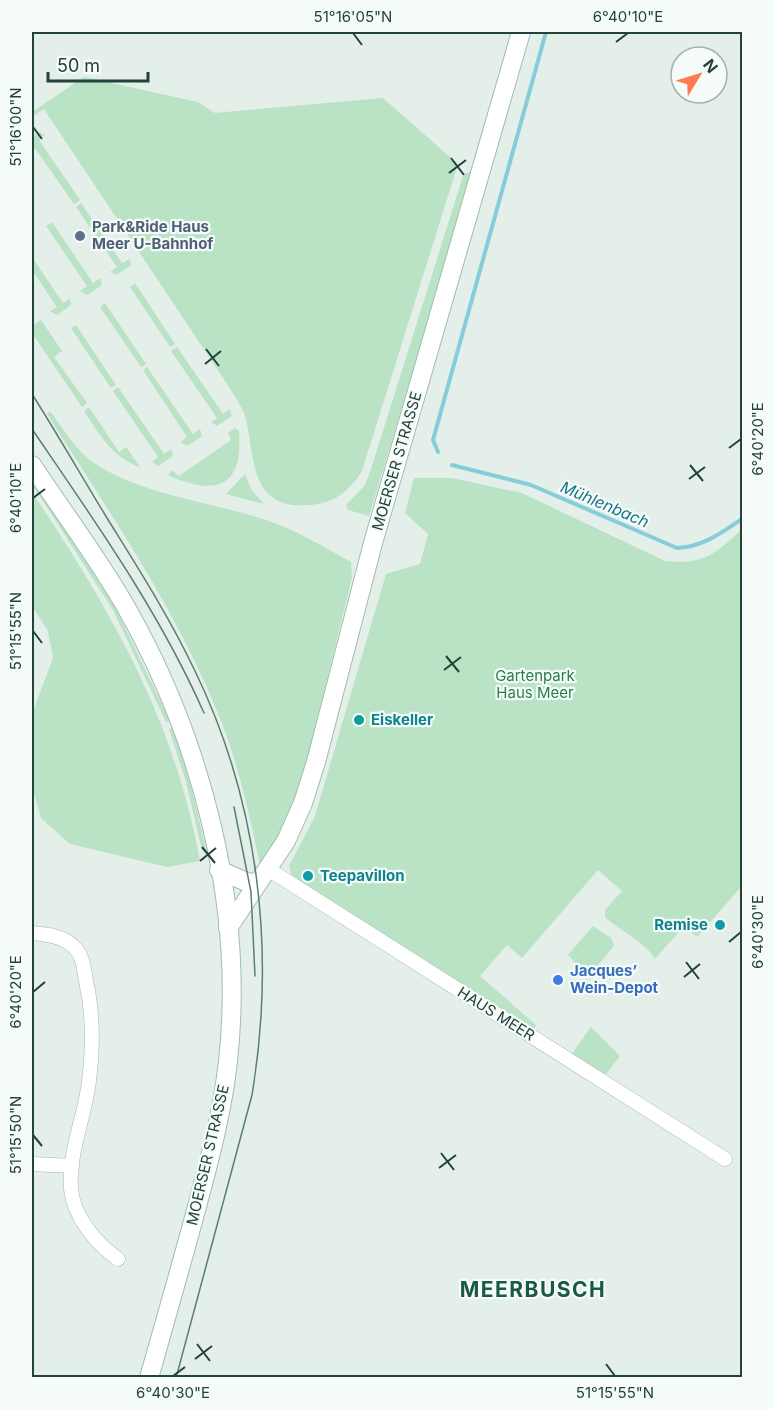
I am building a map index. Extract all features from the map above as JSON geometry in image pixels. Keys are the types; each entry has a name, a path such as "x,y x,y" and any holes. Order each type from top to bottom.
{"main road":[{"name":"MOERSER STRASSE","path":"228,928 263,876 295,822 316,762 373,543 521,32"},
{"name":"MOERSER STRASSE","path":"32,465 125,606 171,700 200,782 219,870 228,928 231,1017 221,1108 178,1277 149,1377"},
{"path":"219,870 249,883 263,876"}],"street":[{"name":"HAUS MEER","path":"263,876 725,1159"},
{"path":"32,933 64,940 75,947 82,959 89,993 92,1034 90,1081 72,1166 71,1190 76,1207 87,1229 102,1247 118,1259"},
{"path":"32,1164 72,1166"}],"green space":[{"path":"84,77 198,102 215,113 383,98 458,164 362,471 341,495 319,504 291,505 276,500 266,491 254,466 245,415 229,387 44,109 32,117 32,112"},
{"path":"39,132 45,135 39,140 80,200 74,204 32,144 32,137"},
{"path":"470,171 471,180 369,516 348,510 346,505 365,485 371,469 463,176"},
{"path":"81,203 122,263 130,259 131,265 117,275 110,272 117,267 76,207"},
{"path":"52,222 93,283 100,278 102,285 87,295 80,291 87,286 46,226"},
{"path":"32,257 63,303 70,299 71,305 57,315 50,311 57,307 32,270"},
{"path":"135,283 175,344 170,347 130,287"},
{"path":"105,303 146,364 141,367 100,307"},
{"path":"41,320 62,351 54,357 87,403 82,407 32,333 32,323 33,325"},
{"path":"76,325 116,385 111,388 71,328"},
{"path":"177,347 223,414 230,409 232,416 217,426 211,422 217,418 171,351"},
{"path":"147,367 193,434 200,429 202,436 187,446 181,442 187,437 143,370"},
{"path":"118,387 164,454 171,449 173,456 158,466 152,462 158,457 113,391"},
{"path":"89,407 119,452 126,447 140,467 130,463 107,444 84,411"},
{"path":"50,411 79,450 110,473 154,490 248,514 280,525 351,562 352,578 307,761 285,826 260,865 237,768 217,711 200,672 139,559 47,414"},
{"path":"235,428 239,431 239,456 232,475 225,481 205,486 168,475 172,470 179,476 231,440 228,433"},
{"path":"245,474 251,489 264,504 226,494"},
{"path":"32,477 116,609 170,721 166,722 113,610 32,484"},
{"name":"Gartenpark Haus Meer","path":"414,478 452,478 522,493 665,561 690,561 708,556 742,529 742,886 697,937 684,926 655,959 638,941 605,917 605,910 622,891 598,870 522,958 507,945 480,976 536,1025 531,1035 293,880 289,866 315,816 386,574 420,564 428,534 405,513"},
{"path":"32,492 88,580 136,668 174,760 189,809 200,861 167,867 70,844 41,818 32,786 32,714 53,658 48,631 32,606"},
{"path":"173,728 190,782 206,849 202,850 186,782 169,729"},
{"path":"593,926 611,938 614,946 588,977 568,955"},
{"path":"591,1027 620,1056 604,1077 571,1055"}],"waterway":[{"path":"438,452 433,440 546,32"},
{"name":"Mühlenbach","path":"452,465 531,485 677,548 703,542 742,519"}],"tram line":[{"path":"32,394 153,593 195,671 217,721 234,773 247,825 256,879 261,932 262,987 259,1041 252,1095 176,1378"},
{"path":"32,429 146,602 167,638 204,713"},
{"path":"234,807 251,892 255,976"}],"place":[{"name":"Park&Ride Haus Meer U-Bahnhof","path":"80,236"},
{"name":"Eiskeller","path":"359,720"},
{"name":"Teepavillon","path":"308,876"},
{"name":"Remise","path":"720,925"},
{"name":"Jacques’ Wein-Depot","path":"558,980"}],"district":[{"name":"MEERBUSCH","path":"533,1290"}]}
